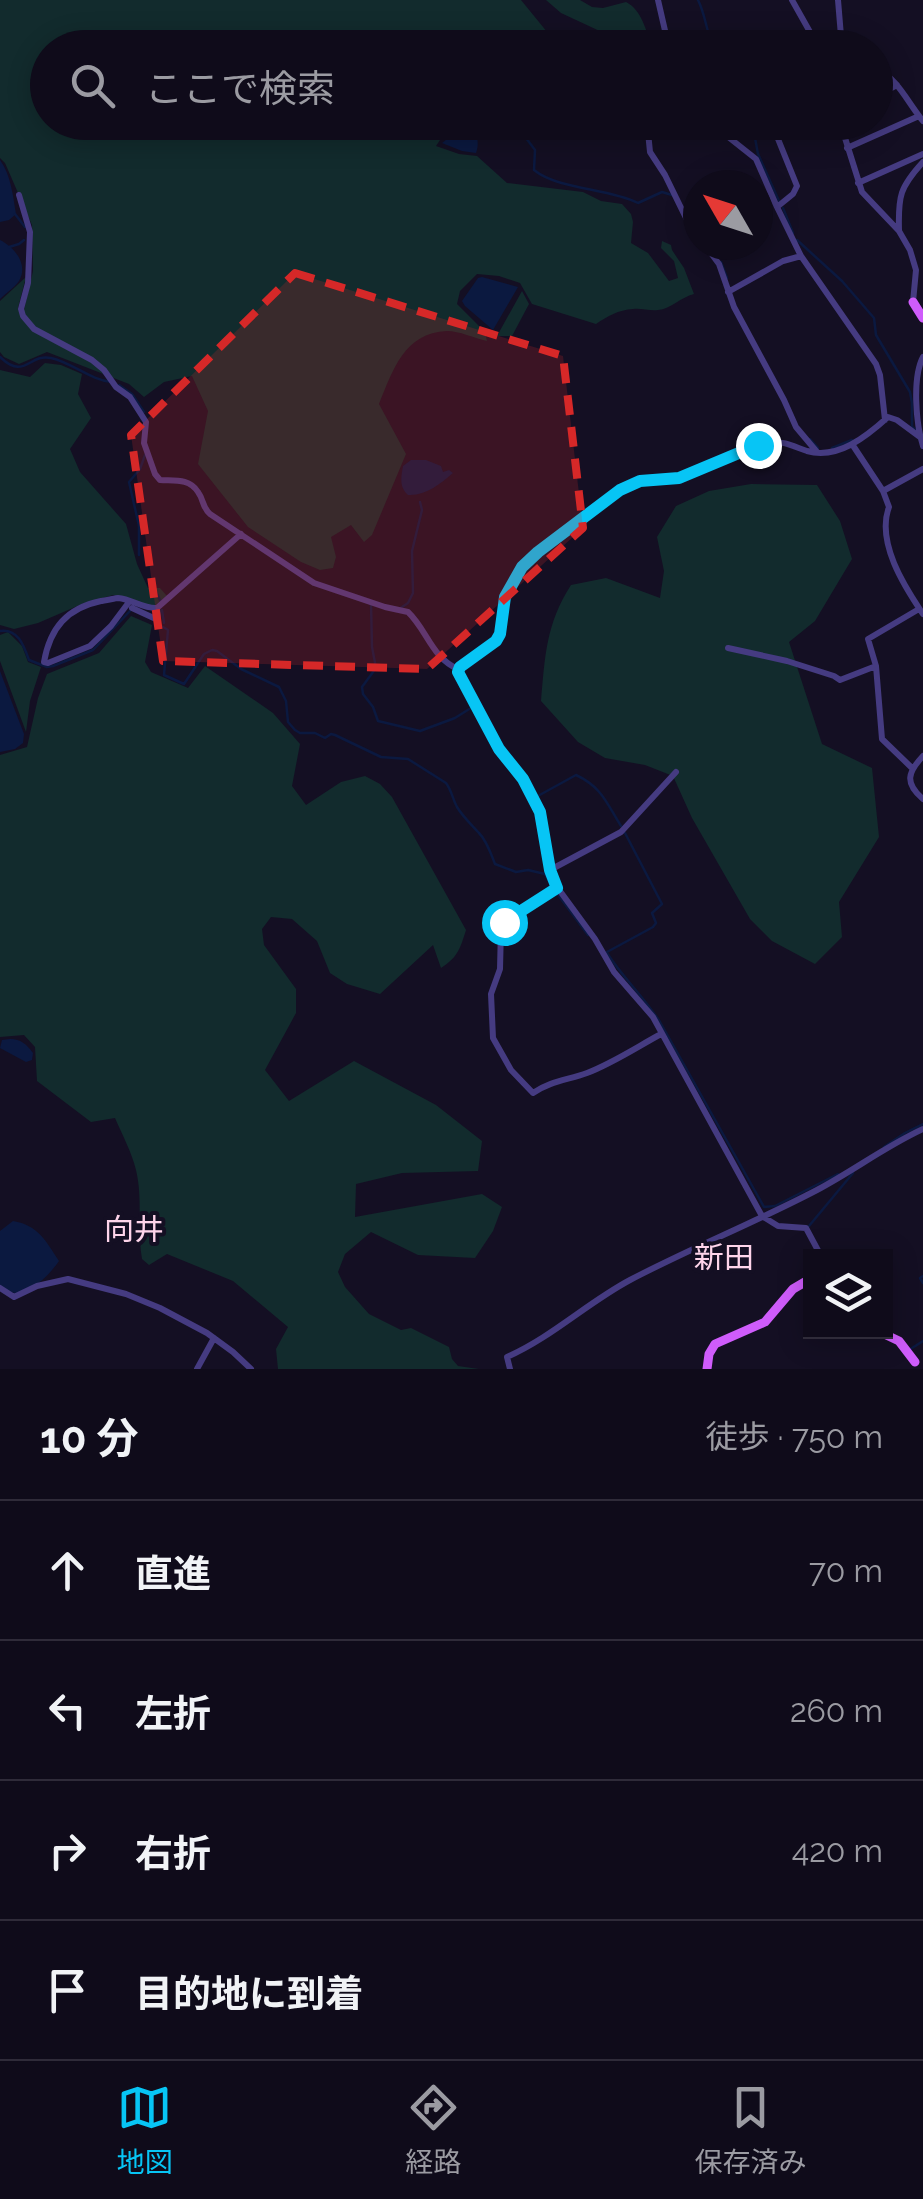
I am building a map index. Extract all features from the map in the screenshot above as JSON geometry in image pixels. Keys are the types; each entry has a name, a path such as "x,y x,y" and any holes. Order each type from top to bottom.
{"main road":[{"path":"913,302 923,318"},
{"path":"707,1369 714,1344 765,1322 803,1283"},
{"path":"893,1338 915,1362"}],"street":[{"path":"658,0 665,30"},
{"path":"792,0 809,30"},
{"path":"838,0 840,30"},
{"path":"893,81 921,119 893,130"},
{"path":"893,87 897,85"},
{"path":"649,140 650,152 683,212"},
{"path":"458,669 496,641 505,597 522,567 620,490 640,481 679,478 770,442 829,452 852,444 885,418 876,364 802,256 756,159 732,140"},
{"path":"778,140 797,186 780,205"},
{"path":"845,140 862,192 900,231 915,265 913,302"},
{"path":"847,148 867,140"},
{"path":"858,184 923,154"},
{"path":"900,231 902,189 923,162"},
{"path":"19,195 30,232 23,316 34,329 92,360 130,397 143,416 144,444 158,477 194,487 204,509 314,583 411,614 433,650 449,666 458,669 499,749 523,779 540,812 555,889 595,939 614,972 647,1007 762,1216 778,1226 806,1228 817,1249"},
{"path":"728,292 783,261 802,256"},
{"path":"716,260 758,355 798,430 817,453"},
{"path":"923,357 917,373 923,446"},
{"path":"885,418 920,432"},
{"path":"852,444 883,491 889,507 884,520 896,571 921,612 868,639 876,666 882,739 912,767"},
{"path":"883,491 923,469"},
{"path":"128,605 85,650 48,664 44,662 53,636 69,613 112,599 157,608 241,534"},
{"path":"728,648 787,661 840,680 876,666"},
{"path":"923,756 912,767 910,778 923,799"},
{"path":"550,870 623,830 676,772"},
{"path":"555,889 504,922 501,928 500,969 491,994 493,1038 511,1070 533,1092 553,1081 600,1068 661,1034"},
{"path":"510,1369 507,1357 542,1339 610,1292 830,1183 923,1128"},
{"path":"0,1288 14,1297 37,1286 68,1279 126,1294 214,1338 250,1369"},
{"path":"197,1369 214,1338"}],"highlighted area":[{"path":"295,273 563,356 583,528 427,669 163,661 131,435"}],"green space":[{"path":"0,0 521,0 545,30 30,30 30,140 440,140 436,146 477,156 507,183 583,192 601,201 622,204 633,222 631,243 648,253 669,281 678,278 674,261 661,248 662,241 671,245 694,294 663,309 623,311 596,324 532,304 520,283 477,274 460,291 457,304 485,332 487,341 462,333 432,333 420,338 402,356 379,404 406,454 372,535 364,542 351,525 331,537 336,557 333,568 320,570 248,527 198,464 208,411 192,376 164,382 144,397 129,384 47,352 19,364 0,352 0,301 26,277 20,314 33,271 32,225 0,158"},
{"path":"546,0 580,0 603,8 626,2 640,16 646,30 598,30 561,13"},
{"path":"522,291 529,304 512,336 497,336"},
{"path":"45,363 82,374 78,394 91,418 70,449 80,472 126,524 148,588 160,588 167,596 153,607 113,595 14,629 0,625 0,370 30,377"},
{"path":"751,484 817,485 840,521 852,559 815,621 789,642 822,744 872,768 879,837 839,902 842,937 815,964 772,941 750,919 692,818 673,776 645,765 605,758 578,742 541,701 552,627 571,585 606,578 660,598 664,571 657,537 676,506 709,491"},
{"path":"131,616 152,625 145,662 151,672 188,688 205,666 273,713 300,744 292,786 306,805 341,782 365,776 380,784 392,797 466,930 458,952 447,964 441,968 433,945 380,994 347,984 330,973 317,941 292,919 271,917 262,929 264,945 296,989 296,1013 265,1070 289,1101 354,1061 436,1105 482,1141 478,1171 402,1173 356,1184 355,1217 482,1194 502,1207 493,1231 475,1258 418,1255 371,1232 345,1254 338,1272 345,1287 369,1314 401,1330 411,1328 449,1347 458,1366 479,1369 278,1369 276,1349 288,1327 233,1281 167,1254 149,1265 142,1259 136,1170 115,1118 91,1122 37,1081 35,1047 24,1035 0,1037 0,755 27,747 47,674 99,653"},
{"path":"8,632 22,646 28,662 41,667 30,701 26,732 0,661 0,635"}],"water":[{"path":"477,140 478,145 476,153 442,143"},
{"path":"0,160 9,179 16,214 0,222"},
{"path":"0,240 15,252 22,275 0,299"},
{"path":"482,277 518,287 493,330 462,301"},
{"path":"411,460 426,460 441,466 443,472 453,473 427,491 408,495 401,478 403,466"},
{"path":"0,671 24,734 23,743 15,749 0,752"},
{"path":"2,1040 26,1045 33,1053 32,1060 26,1062 0,1048"},
{"path":"13,1221 35,1230 59,1261 35,1286 16,1293 0,1285 0,1231"}],"waterway":[{"path":"698,0 708,30"},
{"path":"528,140 535,150 534,170 544,177 638,203 662,192 672,195"},
{"path":"755,140 779,201"},
{"path":"783,208 793,233"},
{"path":"15,214 25,227"},
{"path":"9,247 24,240"},
{"path":"797,240 842,281 874,318 876,335 910,392 912,427 918,431"},
{"path":"721,262 727,278"},
{"path":"0,357 15,367 51,358 112,382"},
{"path":"119,385 132,394 144,412"},
{"path":"810,439 818,448"},
{"path":"832,448 852,440"},
{"path":"139,555 139,526 129,482 145,455"},
{"path":"399,609 413,593 412,551 422,510 420,502"},
{"path":"150,580 161,602"},
{"path":"371,603 376,668 362,687 378,721 420,731 474,706"},
{"path":"162,610 164,623"},
{"path":"0,631 16,635 29,660 47,667 93,650 130,611"},
{"path":"155,622 168,630 164,675 184,684 204,654 217,651 241,669 279,687 286,701 288,722 300,733 325,738 331,734 381,757 408,759 446,783 459,811 484,840 495,864 516,872 545,874 551,885"},
{"path":"516,765 536,797 576,775 585,780 603,797 621,826"},
{"path":"607,952 653,927 656,923 652,913 662,904 625,833"},
{"path":"556,892 588,935"},
{"path":"607,953 660,1022 764,1207 775,1206 838,1174"},
{"path":"884,1147 923,1124"},
{"path":"809,1226 853,1173"},
{"path":"923,1276 923,1283"},
{"path":"909,1350 923,1341"}],"district":[{"name":"向井","path":"134,1230"},
{"name":"新田","path":"724,1258"}],"route":[{"path":"504,922 557,888 540,812 523,779 499,749 458,672 460,667 496,641 505,597 522,567 620,490 640,481 674,480 758,445"}]}
